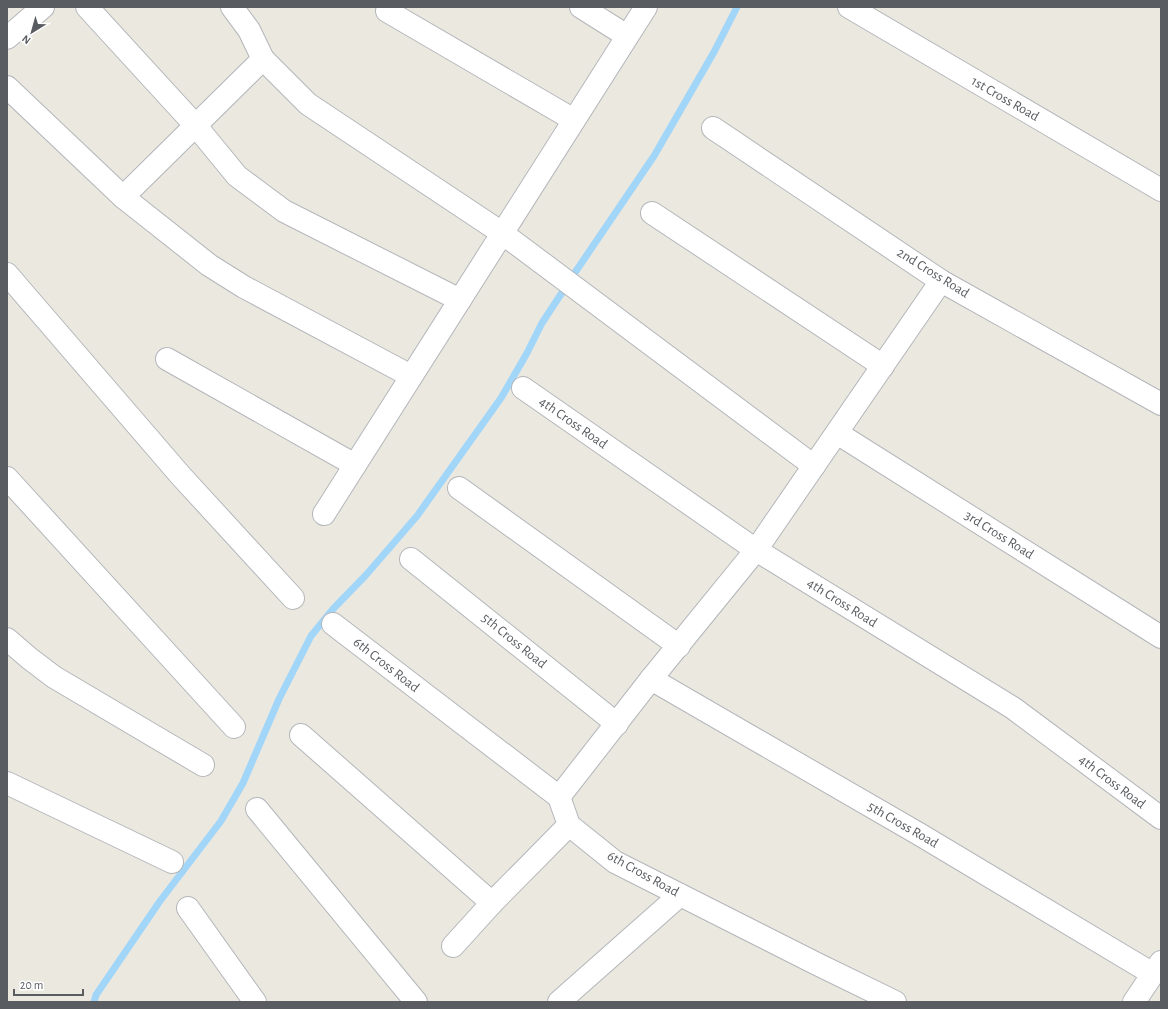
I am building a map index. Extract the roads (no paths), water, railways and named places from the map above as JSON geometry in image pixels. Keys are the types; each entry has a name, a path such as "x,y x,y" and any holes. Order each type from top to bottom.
{"street":[{"path":"10,30 43,7"},
{"path":"87,7 196,126 237,176 284,212 460,300"},
{"path":"232,7 249,30 263,59 308,104 502,233 814,466"},
{"path":"581,7 628,36"},
{"path":"324,514 646,7"},
{"name":"1st Cross Road","path":"849,7 1161,190"},
{"path":"387,11 574,120"},
{"path":"123,197 263,59"},
{"path":"7,87 123,197 209,265 244,287 411,376"},
{"name":"2nd Cross Road","path":"713,128 942,281 1161,404"},
{"path":"652,213 883,366"},
{"path":"7,274 181,476 293,598"},
{"path":"453,946 492,903 569,825 559,797 651,679 756,550 942,281"},
{"path":"167,359 355,465"},
{"name":"4th Cross Road","path":"523,388 756,550 1012,708 1161,818"},
{"name":"3rd Cross Road","path":"837,433 1161,637"},
{"path":"7,478 234,727"},
{"path":"458,488 678,646"},
{"name":"5th Cross Road","path":"411,559 617,724"},
{"name":"6th Cross Road","path":"333,624 559,797"},
{"path":"7,639 54,677 203,765"},
{"name":"5th Cross Road","path":"651,679 919,834 1157,968"},
{"path":"301,735 492,903"},
{"path":"7,783 172,862"},
{"path":"257,808 416,1002"},
{"name":"6th Cross Road","path":"569,825 614,862 810,961 895,1002"},
{"path":"559,1002 680,895"},
{"path":"188,908 252,1001"},
{"path":"1134,1002 1157,968"}],"waterway":[{"path":"574,274 654,156 714,52 737,7"},
{"path":"94,1002 96,995 160,901 221,821 243,783 279,699 311,636 333,609 366,575 417,516 501,398 527,353 542,323 565,288"}]}
